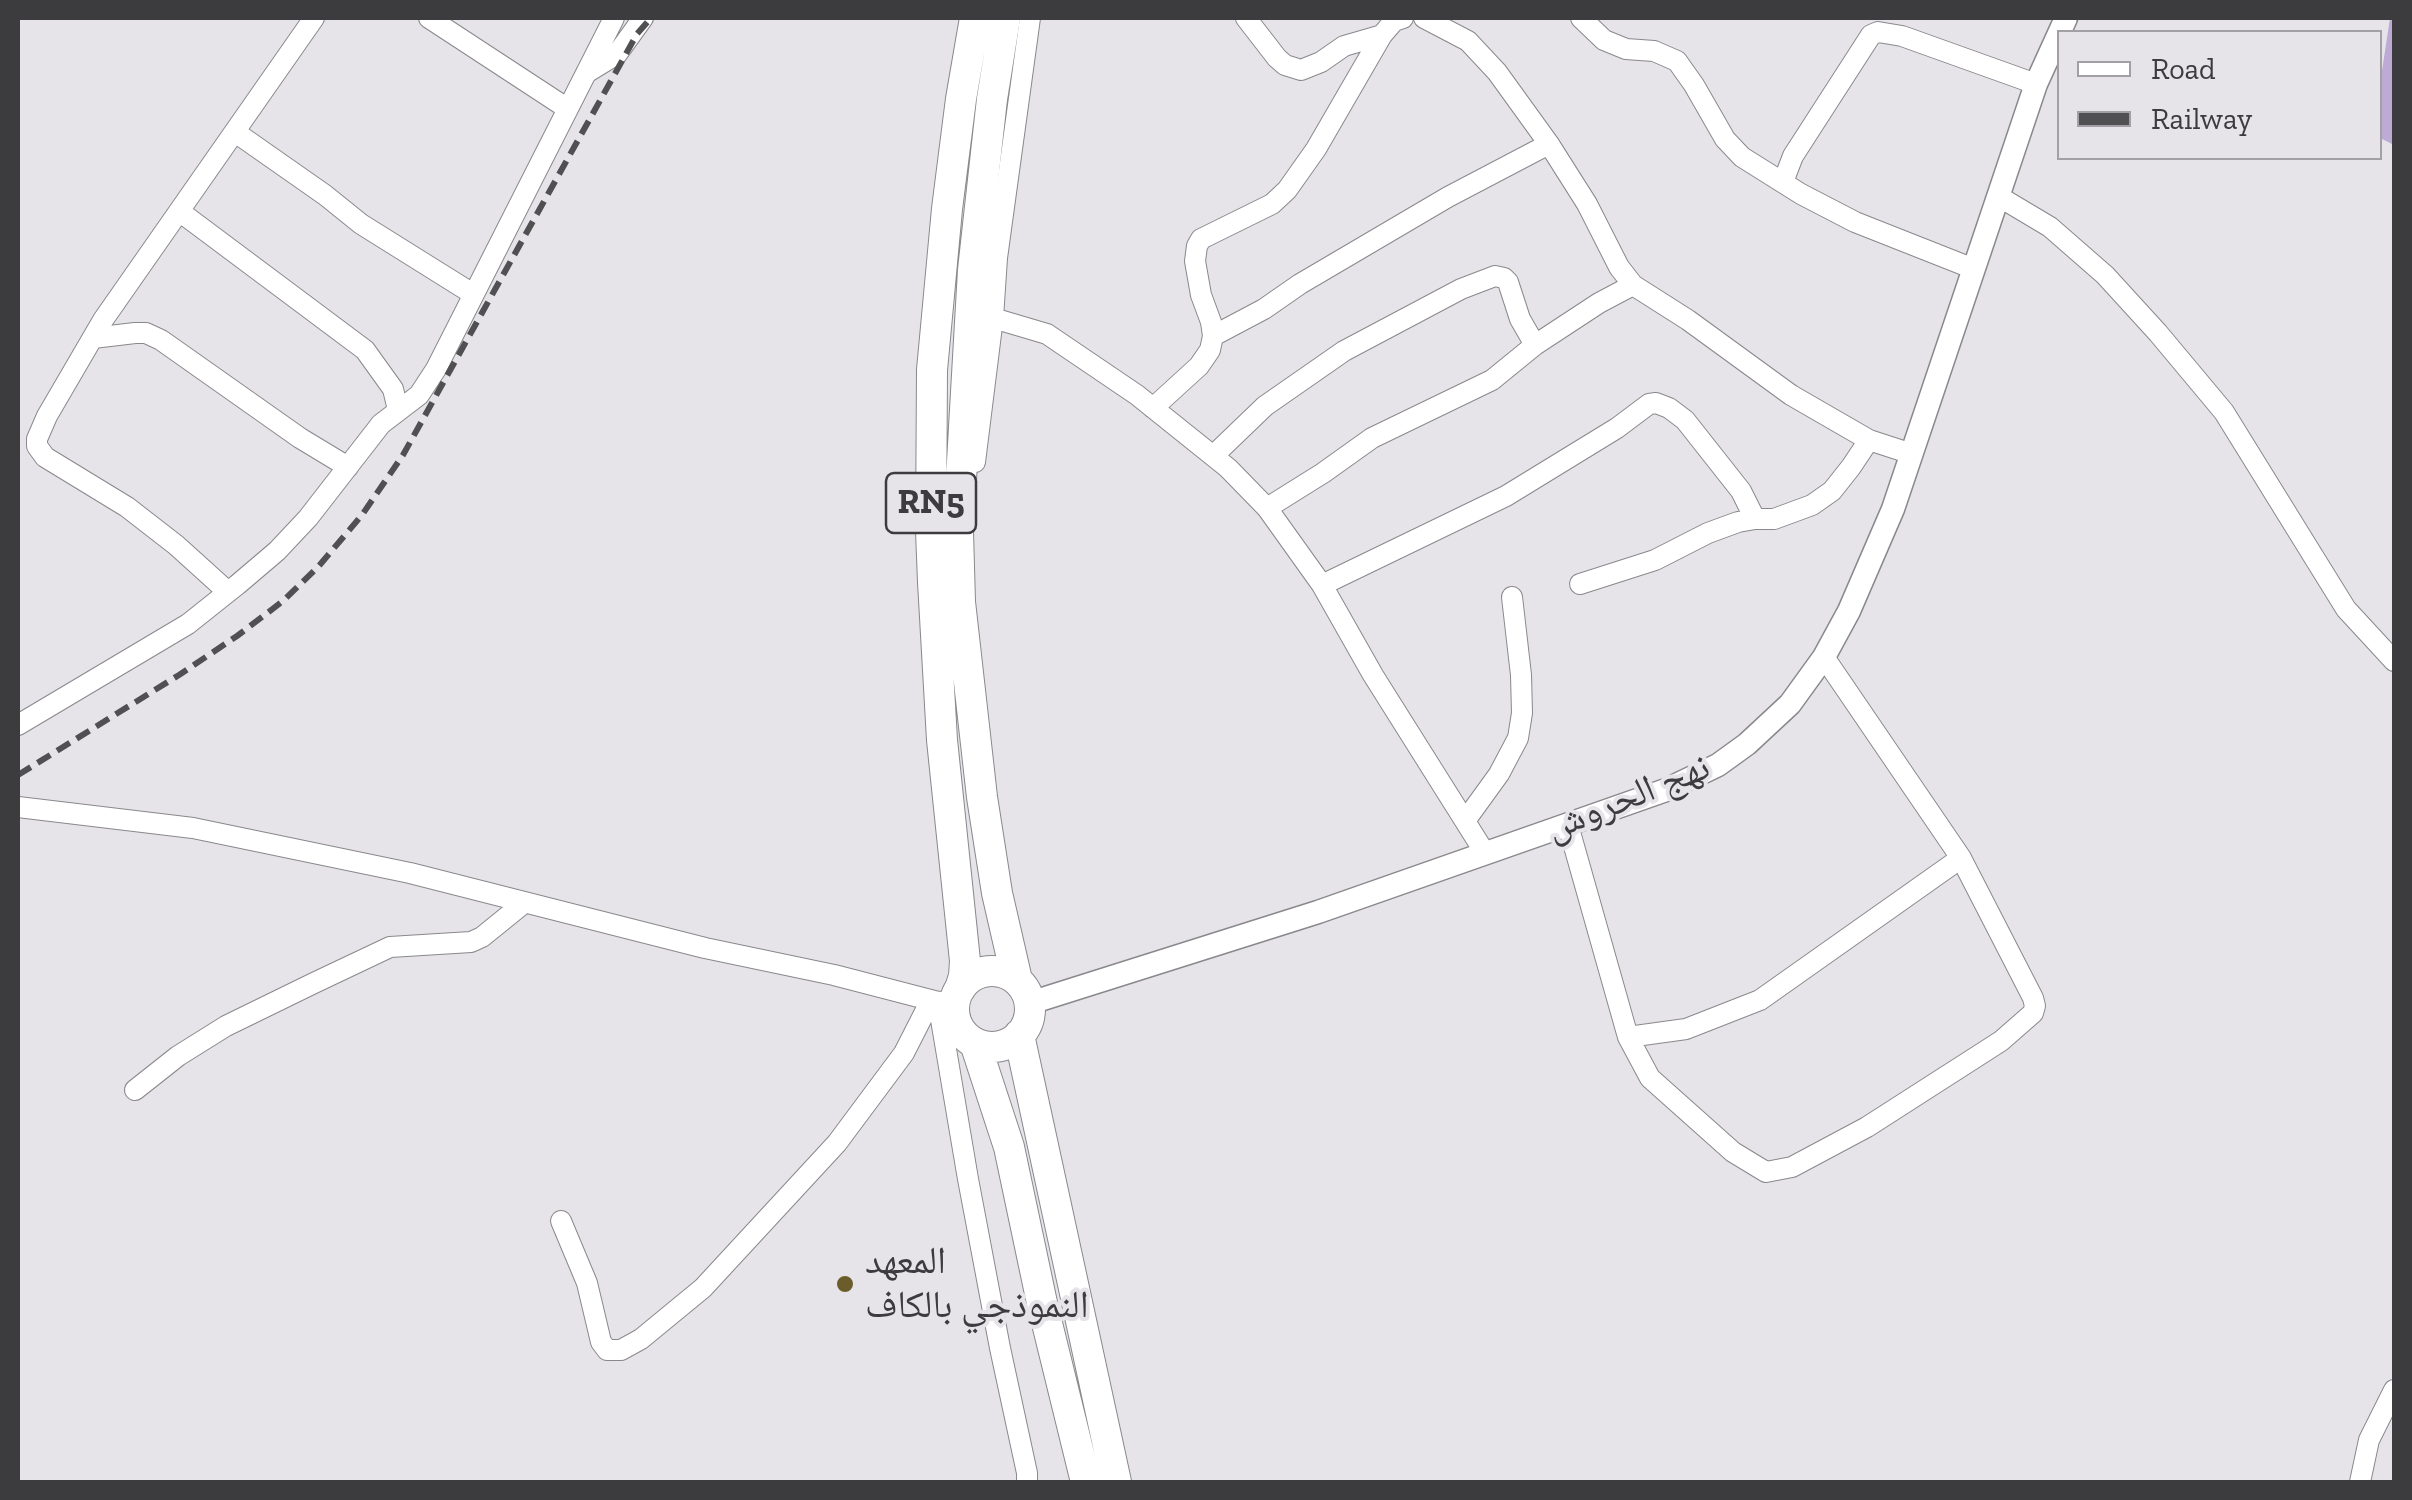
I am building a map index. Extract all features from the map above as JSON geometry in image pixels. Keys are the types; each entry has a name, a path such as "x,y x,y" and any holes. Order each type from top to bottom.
{"main road":[{"name":"RN5","path":"975,18 949,189 932,370 930,531 935,637 964,950 964,976 946,998 962,1032 975,1043 1008,1147 1086,1482"},
{"name":"RN5","path":"1005,18 973,270 958,532 960,602 982,796 996,893 1023,992"},
{"path":"946,998 969,979 993,971 1006,974 1023,992 1030,1015 1019,1036 998,1046 975,1043"},
{"path":"1019,1036 1116,1482"}],"street":[{"path":"228,592 126,507 41,453 37,439 93,338 314,18"},
{"path":"429,18 568,109"},
{"path":"18,726 188,624 228,592 277,551 367,440 419,395 614,18"},
{"path":"586,73 616,54 642,18"},
{"path":"958,532 973,482 994,318 997,258 1030,18"},
{"path":"1246,18 1284,65 1301,70 1344,46 1382,34"},
{"path":"1153,408 1210,350 1212,322 1201,294 1195,261 1201,239 1272,204 1286,190 1316,149 1382,34 1394,21 1403,18"},
{"path":"1424,18 1468,41 1497,72 1549,144 1633,286 1688,320 1790,395 1869,440 1912,454"},
{"path":"1582,18 1604,40 1626,49 1654,50 1676,61 1725,140 1742,156 1855,222 1974,269"},
{"path":"1783,182 1792,156 1863,46 1878,32 1902,36 2036,84"},
{"name":"نهج الحروش","path":"1023,992 1300,917 1666,790 1718,765 1747,744 1790,704 1824,657 1850,611 1893,509 2036,84 2057,38"},
{"path":"235,132 361,224 474,294"},
{"path":"1213,336 1448,197 1549,144"},
{"path":"1998,196 2050,227 2105,275 2158,333 2224,412 2346,609 2394,661"},
{"path":"179,211 365,350 393,389 398,410"},
{"path":"1213,456 1265,406 1344,350 1460,289 1495,276 1508,282 1520,319 1535,345"},
{"path":"1266,508 1372,438 1492,380 1535,345 1633,286"},
{"path":"994,318 1047,334 1153,408 1228,468 1266,508 1322,586 1485,853"},
{"path":"93,338 135,332 161,340 300,438 348,466"},
{"path":"1322,586 1506,496 1649,404 1663,405 1685,420 1741,492 1755,519"},
{"path":"1580,584 1656,560 1708,533 1812,506 1832,491 1869,440"},
{"path":"1465,822 1499,774 1518,738 1522,694 1512,597"},
{"path":"1568,824 1628,1037 1650,1078 1733,1152 1766,1172 1792,1167 1867,1126 2001,1041 2033,1013 2034,998 1962,858 1824,657"},
{"path":"18,807 193,828 410,873 704,948 946,998"},
{"path":"1628,1037 1686,1029 1760,1000 1962,858"},
{"path":"135,1090 178,1056 226,1026 296,992 390,947 472,942 524,903"},
{"path":"561,1221 587,1282 601,1342 608,1350 621,1350 641,1339 703,1288 838,1143 946,998"},
{"path":"946,998 972,1198 1027,1482"},
{"path":"2360,1482 2369,1440 2394,1390"}],"shaded area":[{"path":"2390,18 2394,18 2394,145 2382,139 2382,71"}],"railway":[{"path":"18,775 237,636 283,601 362,515 403,455 637,34 651,18"}],"place":[{"name":"المعهد النموذجي بالكاف","path":"845,1284"}]}
